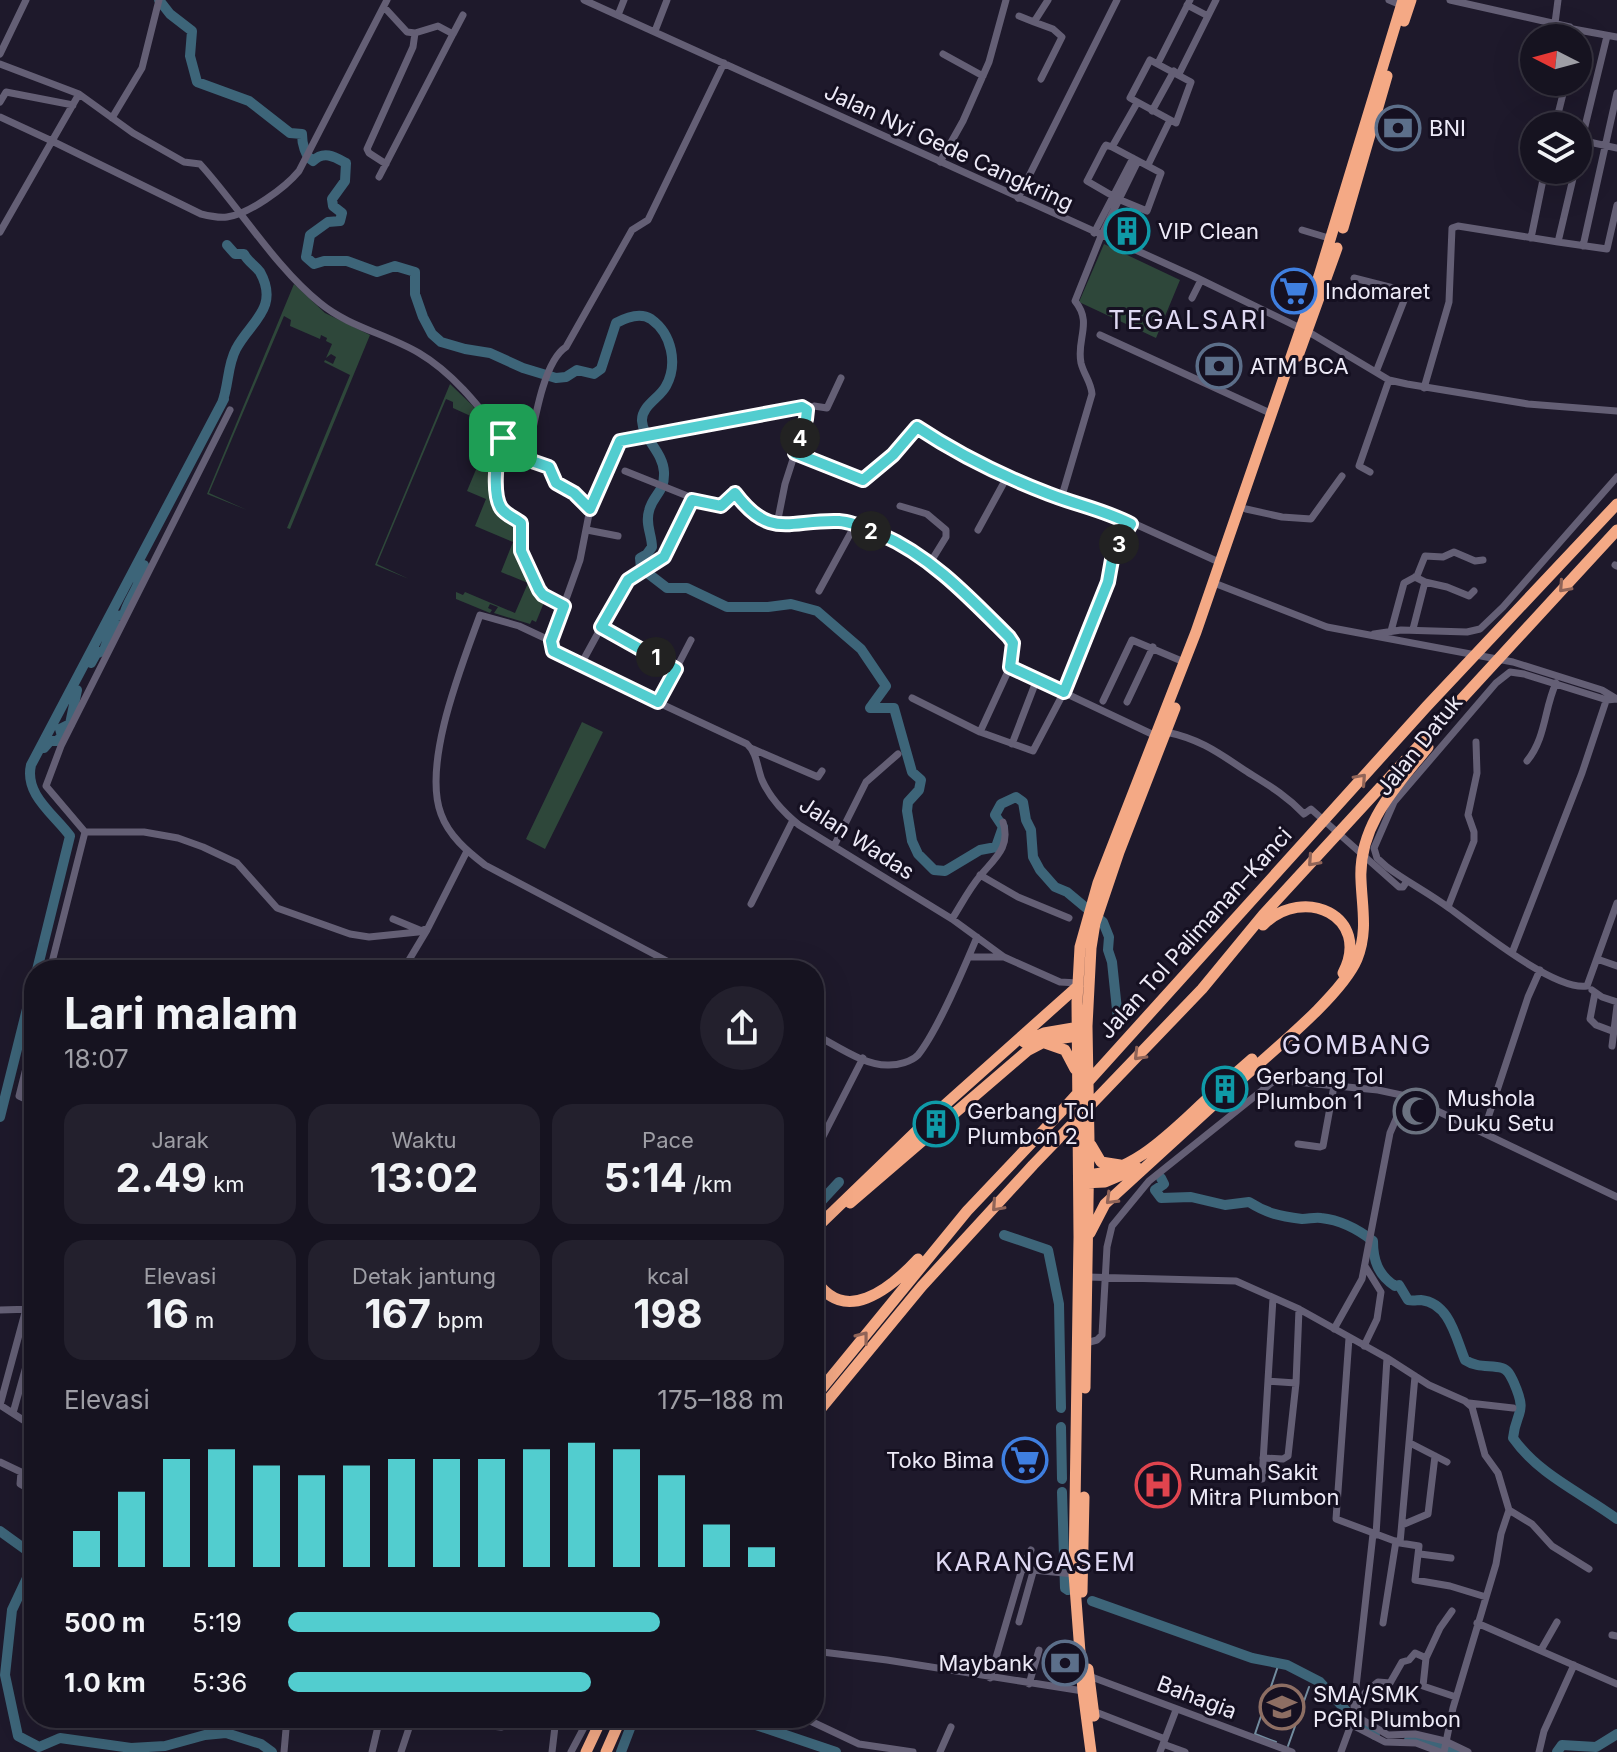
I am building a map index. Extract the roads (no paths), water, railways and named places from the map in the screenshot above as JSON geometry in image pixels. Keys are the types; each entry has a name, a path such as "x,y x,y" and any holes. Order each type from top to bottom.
{"highway":[{"path":"1217,584 1270,413 1332,263 1401,1"},
{"path":"1099,1752 1089,1676 1079,1543 1084,1179 1089,1141 1082,984 1091,921 1246,509 1369,126"},
{"name":"Jalan Tol Palimanan–Kanci","path":"824,1386 967,1211 1059,1114 1427,706 1617,504"},
{"name":"Jalan Tol Palimanan–Kanci","path":"824,1405 887,1326 1050,1148 1202,989 1263,915 1617,530"},
{"path":"1202,989 1279,912 1301,906 1320,908 1336,917 1346,930 1349,953 1340,977 1231,1083 1326,1000 1350,971 1363,934 1361,864 1370,826 1390,794 1481,680"},
{"path":"824,1220 929,1119 1082,984"},
{"path":"824,1228 834,1216 1013,1062 1041,1043 1083,1031"},
{"path":"1009,1050 1044,1033 1083,1031"},
{"path":"1079,1516 1087,1277 1079,1081 1083,1031"},
{"path":"1041,1043 1065,1050 1072,1059 1079,1081"},
{"path":"1084,1179 1127,1165 1219,1094 1105,1204 1087,1241"},
{"path":"1089,1141 1101,1162 1114,1166 1127,1165"},
{"path":"1084,1179 1105,1182 1146,1164"},
{"path":"824,1290 836,1298 852,1301 867,1298 896,1281 967,1211"},
{"path":"824,1379 835,1372"},
{"path":"1079,1543 1067,1573 1091,1752"},
{"path":"586,1752 597,1728"},
{"path":"606,1752 617,1728"}],"street":[{"path":"0,54 26,0"},
{"path":"112,118 142,68 159,0"},
{"path":"618,15 624,0"},
{"path":"655,31 666,2 656,0"},
{"path":"940,162 983,76 1006,0"},
{"path":"1034,22 1048,0"},
{"path":"1018,198 1117,0"},
{"path":"1152,111 1216,0"},
{"path":"1450,0 1558,24"},
{"path":"1555,23 1558,0"},
{"name":"Jalan Nyi Gede Cangkring","path":"586,1 1201,280 1303,329 1389,380 1528,404 1617,411"},
{"path":"386,2 404,31 415,33 439,26 453,34"},
{"path":"0,117 201,214 219,217 241,213 294,177 386,2"},
{"path":"1158,63 1188,3 1208,16"},
{"path":"379,177 463,15"},
{"path":"1019,16 1053,29 1062,37 1041,79"},
{"path":"386,164 367,149 413,47 415,33"},
{"path":"1592,33 1617,37"},
{"path":"1587,112 1607,36"},
{"path":"943,54 983,76"},
{"path":"1148,61 1176,73 1191,83 1176,123 1137,103 1130,96 1148,61"},
{"path":"527,459 549,375 558,353 566,347 632,230 650,216 724,63"},
{"path":"0,64 79,94 184,162 200,164 309,295 342,318 398,342 433,362 456,382 513,450 549,467 556,483 574,493 590,509"},
{"path":"0,102 6,92 73,105"},
{"path":"1583,246 1617,93"},
{"path":"0,232 79,94"},
{"path":"1112,147 1137,103"},
{"path":"1148,165 1170,120"},
{"path":"1592,142 1617,148"},
{"path":"1108,145 1112,147 1161,173 1150,210 1144,211 1115,198 1086,180 1104,148 1108,145"},
{"path":"1061,499 1092,394 1081,359 1084,314 1075,301 1097,235 1135,159"},
{"path":"1531,238 1542,184"},
{"path":"1558,242 1572,184"},
{"path":"1607,249 1617,205"},
{"path":"1424,388 1449,302 1452,228 1458,226 1617,252"},
{"path":"1302,230 1332,239"},
{"path":"1354,278 1405,291 1376,372"},
{"path":"1192,298 1201,280"},
{"path":"1100,335 1270,413"},
{"path":"807,410 814,406 827,408 841,378"},
{"path":"1370,472 1359,466 1389,380"},
{"path":"807,410 802,407 620,441 590,509 580,560 551,641 553,651 580,666 753,749 818,777 822,771"},
{"path":"230,410 61,746 46,786 85,832 144,832 178,838 203,847 237,863 264,897 277,908 350,934 369,937 425,930"},
{"path":"777,524 807,410"},
{"path":"795,453 861,480 895,452 917,427 953,451 1007,477 1061,499 1100,509 1221,563"},
{"path":"503,438 497,470 498,502 508,515 521,523 521,551 539,590 564,606"},
{"path":"625,471 721,506 732,494 759,519 777,524 841,521 855,525 906,547 930,563 1012,640 1010,667 980,732"},
{"path":"1246,509 1282,517 1311,519 1342,476"},
{"path":"978,530 1007,477"},
{"path":"1372,634 1413,629 1467,632 1480,629 1617,477"},
{"path":"580,666 626,582 664,557 690,502 695,499"},
{"path":"900,506 927,514 946,530 946,537 930,563"},
{"path":"912,698 980,732 1029,751 1035,750 1064,692 1112,568 1113,554 1131,524"},
{"path":"819,591 855,525"},
{"path":"587,530 618,536"},
{"path":"1391,631 1404,583 1415,577 1422,558 1429,554 1443,557 1454,552 1475,561 1483,560"},
{"path":"1415,577 1469,596 1474,591"},
{"path":"1413,629 1425,582"},
{"path":"1217,584 1327,627 1513,662 1617,699"},
{"path":"551,641 519,626 480,615 442,733 436,778 441,814 451,833 485,865 665,960"},
{"path":"601,627 676,669"},
{"path":"658,702 691,640"},
{"path":"1103,701 1129,642 1134,640 1189,657"},
{"path":"1127,702 1153,647"},
{"path":"1010,667 1161,734 1192,738 1215,750 1285,794 1304,814 1310,809 1399,887 1407,881"},
{"name":"Jalan Datuk","path":"1587,986 1570,985 1512,953 1451,900 1407,881 1387,867 1375,853 1375,842 1394,802 1503,676 1515,672 1608,696"},
{"path":"1012,744 1037,679"},
{"path":"1527,761 1543,731 1556,683"},
{"path":"1512,953 1582,773 1608,696"},
{"path":"1451,900 1474,841 1468,815 1477,773 1476,742"},
{"name":"Jalan Wadas","path":"753,749 764,785 793,820 952,919 1004,957 1060,982 1082,984"},
{"path":"834,846 866,782 898,754"},
{"path":"751,904 793,820"},
{"path":"952,919 1004,845 1003,822"},
{"path":"53,960 85,832"},
{"path":"408,960 467,851"},
{"path":"980,875 1018,897 1069,918"},
{"path":"1612,1046 1617,1004 1587,986 1615,918 1617,903"},
{"path":"393,919 425,930"},
{"path":"824,1039 863,1058 889,1065 910,1061 917,1056 977,937"},
{"path":"969,957 1004,957"},
{"path":"1597,960 1617,966"},
{"path":"1483,1133 1528,997 1540,970"},
{"path":"1060,982 1068,996"},
{"path":"1595,993 1590,1019 1612,1031"},
{"path":"824,1134 863,1058"},
{"path":"24,1076 19,1096 24,1098"},
{"path":"1086,1343 1102,1335 1108,1235 1112,1226 1149,1181 1272,1081 1378,1090 1406,1096 1617,1197"},
{"path":"1298,1144 1323,1146 1334,1086"},
{"path":"1334,1329 1360,1284 1390,1133 1406,1096"},
{"path":"1364,1346 1378,1316 1381,1292 1365,1266"},
{"path":"1087,1277 1238,1282 1299,1309 1415,1376 1469,1403 1513,1408"},
{"path":"1262,1479 1273,1298"},
{"path":"0,1310 24,1309"},
{"path":"1263,1458 1288,1457 1296,1383 1299,1309"},
{"path":"24,1328 0,1405 24,1420"},
{"path":"1349,1338 1336,1519 1398,1542 1419,1546 1415,1580 1486,1597"},
{"path":"1355,1716 1374,1534 1387,1358"},
{"path":"13,1413 24,1374"},
{"path":"1383,1623 1402,1525 1415,1376"},
{"path":"1268,1381 1296,1383"},
{"path":"1443,1748 1509,1510 1498,1473 1485,1455 1469,1403"},
{"path":"1410,1443 1447,1462"},
{"path":"1402,1525 1428,1514 1435,1456"},
{"path":"0,1462 21,1472 20,1484 24,1486"},
{"path":"1509,1510 1532,1524 1552,1546 1589,1569"},
{"path":"990,1678 1022,1569 1031,1550"},
{"path":"1420,1554 1451,1558"},
{"path":"1022,1569 1067,1573"},
{"path":"1019,1622 1033,1572"},
{"path":"1011,1608 1022,1611"},
{"path":"1452,1611 1426,1658 1423,1686 1456,1697"},
{"path":"1541,1650 1557,1622"},
{"path":"1477,1623 1617,1684"},
{"path":"1029,1684 1039,1650"},
{"path":"824,1653 1083,1691"},
{"path":"1341,1752 1365,1693 1378,1682 1390,1683 1402,1662 1409,1660 1414,1653 1426,1658"},
{"path":"1539,1752 1546,1725 1574,1665"},
{"name":"Bahagia","path":"1089,1676 1271,1748 1292,1752"},
{"path":"1365,1693 1376,1700"},
{"path":"1163,1745 1176,1710"},
{"path":"1093,1711 1163,1745 1185,1752"},
{"path":"1355,1716 1388,1735 1415,1734 1443,1748 1468,1752"},
{"path":"824,1727 859,1744 913,1752"},
{"path":"940,1752 951,1727"},
{"path":"284,1752 286,1728"},
{"path":"372,1752 378,1728"},
{"path":"401,1752 408,1728"},
{"path":"552,1752 555,1728"},
{"path":"571,1752 584,1728"}],"waterway":[{"path":"159,0 170,14 192,31 190,56 197,82 249,101 290,133 302,134 304,149 313,161 325,155 346,163 345,181 332,199 333,206 342,213 340,221 328,222 310,235 306,257 314,264 347,261 377,272 395,266 415,272 415,294 423,317 432,334 441,342 490,353 556,378 566,377 577,370 594,374 601,369 616,323 642,316 658,325 671,350 672,368 666,386 642,416 643,428 660,458 664,472 663,485 648,516 652,547 640,558 641,568 667,588 687,588 727,607 791,604 817,611 861,649 886,686 870,708 894,708 912,772 921,780 919,790 908,802 907,811 912,841 918,854 934,870 945,871 980,850 996,847 1003,827 995,815 1001,804 1016,797 1023,802 1031,830 1033,857 1040,870 1055,887 1067,892 1103,922 1109,937 1108,950 1118,1019"},
{"path":"222,403 233,355 261,314 267,295 260,272 244,254 235,254 227,245"},
{"path":"39,960 70,836 36,795 30,776 31,765 224,399"},
{"path":"91,663 96,654 104,650 117,616 124,615 144,565"},
{"path":"44,748 50,741 57,741 62,736 60,729 70,724 77,690"},
{"path":"0,1117 24,1021"},
{"path":"1161,1178 1164,1184 1155,1190 1161,1198 1191,1197 1225,1205 1249,1202 1281,1215 1335,1221 1373,1241 1375,1261 1384,1277 1395,1286 1399,1285 1408,1300 1421,1300 1439,1308 1450,1323 1465,1360 1502,1368 1510,1374 1521,1407 1513,1438 1523,1451 1548,1473 1617,1519"},
{"path":"824,1198 839,1182"},
{"path":"1004,1235 1048,1250 1059,1304 1061,1408"},
{"path":"1061,1427 1062,1479"},
{"path":"1062,1492 1065,1588 1068,1590"},
{"path":"0,1531 24,1548"},
{"path":"24,1584 12,1610 5,1675 18,1736 39,1747 60,1738 131,1748 165,1746 205,1735 226,1733 261,1744 272,1752"},
{"path":"1092,1601 1252,1658 1287,1665 1320,1682 1352,1717 1375,1735"},
{"path":"1276,1742 1255,1734 1279,1663"},
{"path":"1288,1746 1309,1687"},
{"path":"621,1752 630,1728"},
{"path":"765,1728 836,1752"},
{"path":"1557,1752 1562,1745 1596,1747 1617,1734"},
{"path":"1409,1740 1437,1744 1457,1752"}],"place":[{"name":"BNI","path":"1398,128"},
{"name":"VIP Clean","path":"1127,231"},
{"name":"Indomaret","path":"1294,291"},
{"name":"ATM BCA","path":"1219,366"},
{"name":"Gerbang Tol Plumbon 1","path":"1225,1089"},
{"name":"Mushola Duku Setu","path":"1416,1111"},
{"name":"Gerbang Tol Plumbon 2","path":"936,1124"},
{"name":"Toko Bima","path":"1025,1460"},
{"name":"Rumah Sakit Mitra Plumbon","path":"1158,1485"},
{"name":"Maybank","path":"1065,1663"},
{"name":"SMA/SMK PGRI Plumbon","path":"1282,1707"}],"district":[{"name":"TEGALSARI","path":"1188,320"},
{"name":"GOMBANG","path":"1357,1045"},
{"name":"KARANGASEM","path":"1036,1562"}]}
